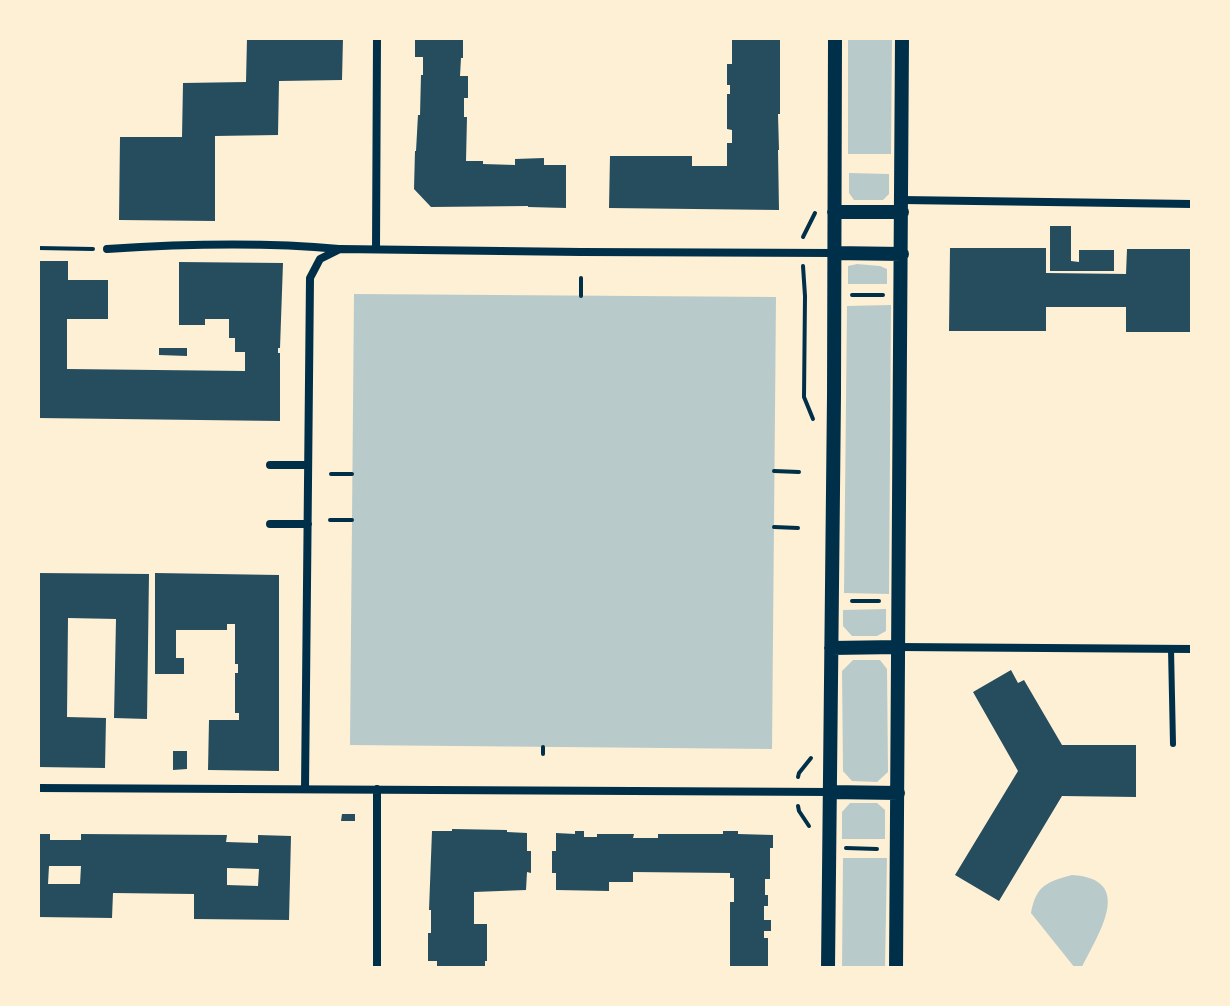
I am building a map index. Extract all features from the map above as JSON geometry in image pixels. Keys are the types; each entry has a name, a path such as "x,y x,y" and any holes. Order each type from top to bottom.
{"street":[{"path":"376,249 377,38"},
{"path":"828,968 835,38"},
{"path":"896,968 903,39"},
{"path":"834,212 902,206 1192,204"},
{"path":"107,249 186,244 300,245 340,249 902,254"},
{"path":"305,789 310,278 320,259 340,249"},
{"path":"270,465 308,465"},
{"path":"270,524 308,524"},
{"path":"831,648 1192,649"},
{"path":"38,788 898,793"},
{"path":"377,789 377,968"}],"lane":[{"path":"1171,649 1173,744"}],"path":[{"path":"38,248 107,249"},
{"path":"803,270 804,397 816,425"},
{"path":"581,278 581,296"},
{"path":"774,471 799,472"},
{"path":"331,474 352,474"},
{"path":"330,520 352,520"},
{"path":"774,527 798,528"},
{"path":"845,601 889,601"},
{"path":"543,747 543,754"},
{"path":"798,778 813,753"},
{"path":"844,848 883,849"}],"shaded area":[{"path":"848,38 892,38 891,154 848,154"},
{"path":"849,173 889,174 889,194 883,200 854,200 849,193"},
{"path":"857,264 887,269 887,284 848,284 848,266"},
{"path":"354,294 776,297 772,749 350,745"},
{"path":"891,305 889,594 844,593 847,306"},
{"path":"886,609 886,631 877,636 852,636 843,626 843,610"},
{"path":"853,660 880,660 887,669 888,772 877,782 852,781 843,771 842,671"},
{"path":"850,803 877,803 885,810 885,839 842,839 842,812"},
{"path":"843,858 887,858 885,968 842,968"},
{"path":"1072,875 1091,879 1103,886 1108,897 1103,924 1082,967 1075,968 1031,913 1036,897 1044,886"}],"building":[{"path":"247,38 343,38 342,80 279,81 278,135 215,136 215,221 119,220 120,137 182,137 183,83 246,82"},
{"path":"415,38 463,38 460,76 468,76 468,98 464,98 466,161 515,165 515,159 544,158 544,165 566,165 566,208 431,207 414,189 423,75 423,57 415,57"},
{"path":"732,38 780,38 779,210 609,208 610,156 692,156 692,166 727,166 727,143 732,143 732,130 727,129 730,85 727,85 727,64 732,64"},
{"path":"1050,226 1071,226 1071,261 1079,262 1079,250 1114,250 1114,271 1050,271"},
{"path":"950,248 1046,248 1046,273 1126,274 1127,249 1192,249 1192,332 1126,332 1126,307 1046,307 1046,331 949,331"},
{"path":"38,261 68,261 68,280 108,280 108,319 67,319 67,369 245,371 245,352 235,352 235,338 229,338 229,319 205,319 205,325 179,325 179,262 283,263 278,348 280,421 38,418"},
{"path":"159,348 187,348 187,356 159,355"},
{"path":"38,573 149,574 147,719 114,718 116,619 68,618 67,717 106,718 105,768 38,767"},
{"path":"155,573 279,575 279,771 208,770 209,720 239,720 239,713 235,713 235,673 238,673 238,664 235,664 235,624 227,624 227,630 176,630 176,658 184,658 184,674 155,674"},
{"path":"1011,670 1018,683 1024,680 1062,745 1136,745 1136,797 1062,796 999,901 955,875 1018,771 973,692"},
{"path":"173,751 187,751 187,769 173,770"},
{"path":"342,814 355,814 355,821 341,821"},
{"path":"452,829 527,833 531,873 527,872 526,890 474,892 474,924 487,924 485,968 437,968 437,961 428,961 432,831"},
{"path":"575,831 584,831 584,837 634,834 633,838 658,838 658,834 723,834 723,831 773,835 770,879 765,879 768,906 764,906 764,920 771,920 771,931 764,931 764,938 768,938 768,968 730,968 730,902 734,902 734,878 730,878 730,873 633,872 633,882 609,882 609,891 556,890 552,851 556,851 556,833 575,834"},
{"path":"38,834 50,834 50,840 81,840 81,834 227,835 226,842 258,843 258,835 291,836 289,920 194,919 194,894 113,893 112,918 38,917","holes":["49,866 81,866 80,884 48,884","227,868 259,869 258,886 227,885"]}]}
